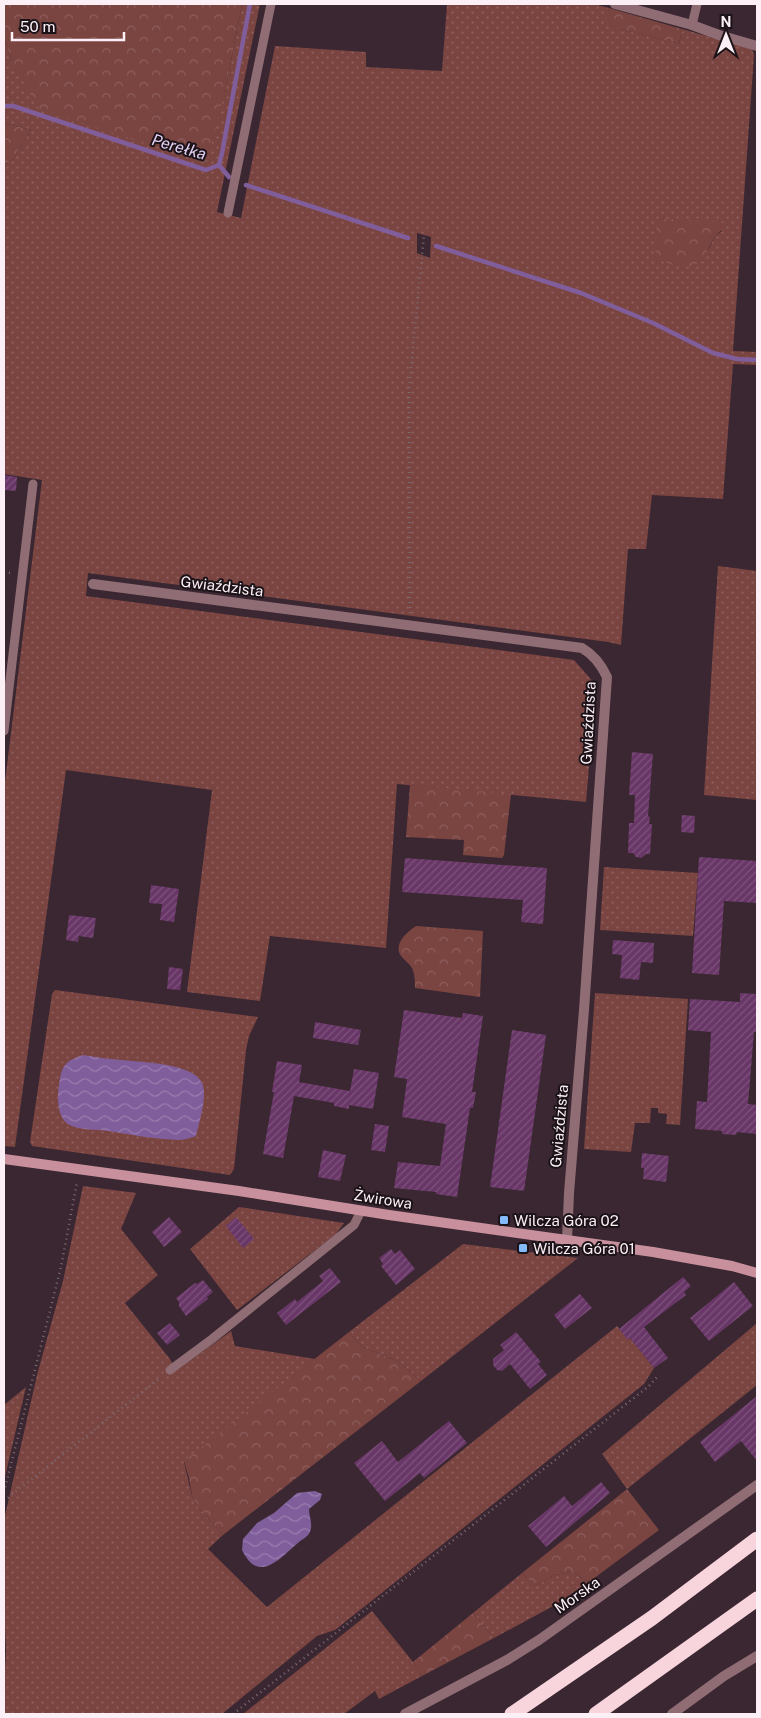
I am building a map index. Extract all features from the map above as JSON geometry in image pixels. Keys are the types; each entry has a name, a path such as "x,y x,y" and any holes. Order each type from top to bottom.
{"highway":[{"path":"512,1714 652,1618 757,1539"},
{"path":"596,1714 757,1599"}],"street":[{"path":"614,4 692,24 719,35 757,46"},
{"name":"Gwiaździsta","path":"93,584 582,648 601,664 607,677 568,1193 567,1240"},
{"name":"Żwirowa","path":"4,1159 239,1191 361,1211 567,1240 732,1266 757,1273"},
{"name":"Morska","path":"405,1714 507,1660 539,1640 757,1485"},
{"path":"672,1714 724,1676 757,1656"}],"lane":[{"path":"228,213 271,4"},
{"path":"692,24 697,4"},
{"path":"4,731 33,484"},
{"path":"170,1370 212,1339 354,1225 361,1211"}],"path":[{"path":"410,626 410,389 424,235"},
{"path":"4,1492 61,1267 79,1170"},
{"path":"4,1501 170,1370"},
{"path":"233,1714 633,1398 657,1377"}],"green space":[{"path":"4,4 242,4 228,77 207,163 39,109 13,64 4,38"},
{"path":"242,4 260,4 217,212 241,218 275,46 366,52 366,67 442,71 447,4 594,4 609,8 606,25 679,44 682,29 752,49 754,55 733,351 757,352 757,365 733,364 723,499 652,495 646,549 628,549 621,645 88,573 86,596 574,660 596,685 586,802 397,784 386,948 270,936 260,1001 187,992 212,790 66,770 15,1147 4,1146 4,790 42,480 4,474 4,166 13,159 31,130 4,123 4,38 13,64 206,163 228,77","holes":["658,218 722,231 716,235 708,250","417,233 431,237 430,258 417,253"]},
{"path":"609,8 682,29 679,44 605,25"},
{"path":"4,123 31,130 13,159 4,166"},
{"path":"658,218 726,223 726,226 716,235 703,258 694,266 686,267 655,259"},
{"path":"718,566 757,571 757,800 704,795"},
{"path":"410,785 511,794 504,855 502,858 463,855 464,840 406,837"},
{"path":"604,867 698,873 693,936 600,930"},
{"path":"416,926 483,931 480,997 415,988 412,968 401,956 399,947 405,935"},
{"path":"55,990 258,1017 249,1036 246,1050 234,1169 230,1175 32,1146 30,1142 52,994"},
{"path":"595,993 688,999 680,1125 666,1124 667,1114 658,1113 658,1108 651,1108 650,1123 635,1123 631,1152 584,1149"},
{"path":"83,1186 136,1193 121,1229 158,1275 125,1303 170,1359 176,1371 231,1331 235,1346 315,1359 184,1462 192,1496 199,1508 223,1535 208,1549 267,1607 617,1326 628,1339 630,1338 654,1368 644,1384 335,1630 317,1636 222,1714 4,1714 6,1651 4,1520 37,1375 63,1281"},
{"path":"239,1207 344,1223 336,1234 237,1310 190,1249"},
{"path":"463,1244 578,1258 421,1381 398,1361 362,1347 349,1332"},
{"path":"757,1323 757,1385 627,1489 602,1454"},
{"path":"349,1332 362,1347 398,1361 421,1381 223,1535 199,1508 192,1496 184,1461"},
{"path":"26,1387 4,1481 4,1405"},
{"path":"627,1489 659,1530 589,1582 572,1572 554,1575 535,1586 522,1573"},
{"path":"572,1572 589,1582 557,1604 494,1638 473,1613 522,1573 535,1586 554,1575"},
{"path":"372,1611 422,1676 379,1699 375,1691 344,1714 243,1714"},
{"path":"473,1613 494,1638 422,1676 413,1662"}],"water":[{"path":"83,1055 178,1067 197,1076 204,1088 204,1095 196,1136 180,1140 161,1139 83,1129 68,1124 64,1121 59,1106 60,1078 68,1062"},
{"path":"315,1491 322,1494 320,1500 309,1509 311,1526 308,1535 277,1561 262,1567 255,1566 242,1550 243,1539 257,1523 274,1513 297,1493"}],"building":[{"path":"4,475 17,477 16,491 4,490"},
{"path":"632,752 653,754 648,816 650,817 649,824 652,824 650,854 646,854 641,858 636,857 633,853 628,853 629,823 634,823 635,795 629,795"},
{"path":"682,815 695,816 694,833 681,832"},
{"path":"699,857 757,861 757,903 724,901 719,975 692,973"},
{"path":"405,858 547,868 543,924 521,922 523,900 402,892"},
{"path":"151,885 179,889 174,922 160,920 162,904 149,903"},
{"path":"69,915 96,918 93,938 79,936 78,942 66,940"},
{"path":"613,940 654,943 653,963 641,962 639,980 620,978 622,955 612,954"},
{"path":"169,967 183,969 180,990 167,989"},
{"path":"740,993 757,994 757,1032 754,1032 748,1104 757,1105 757,1134 737,1132 736,1135 722,1134 722,1131 695,1129 697,1101 707,1102 711,1032 688,1030 690,999 740,1002"},
{"path":"404,1010 462,1018 463,1013 483,1016 472,1092 476,1092 473,1108 470,1108 457,1197 436,1194 436,1192 394,1188 398,1162 440,1166 446,1124 402,1117 407,1079 394,1077"},
{"path":"315,1022 361,1030 358,1045 313,1038"},
{"path":"512,1030 546,1035 524,1191 490,1187"},
{"path":"277,1061 302,1065 299,1082 350,1091 354,1069 379,1073 373,1109 349,1105 349,1109 334,1106 334,1103 294,1096 283,1158 263,1154 274,1092 272,1092"},
{"path":"375,1124 389,1126 385,1152 371,1150"},
{"path":"323,1150 346,1155 340,1181 318,1177"},
{"path":"642,1153 669,1156 666,1182 643,1179 644,1168 641,1168"},
{"path":"169,1217 182,1232 164,1247 152,1232"},
{"path":"236,1217 254,1239 243,1248 226,1226"},
{"path":"391,1249 395,1254 400,1250 415,1269 396,1285 381,1266 383,1264 379,1258"},
{"path":"330,1268 341,1282 286,1325 277,1313 295,1299 297,1302 323,1281 319,1276"},
{"path":"683,1277 691,1286 684,1292 686,1295 644,1327 668,1358 654,1368 630,1338 628,1340 619,1329"},
{"path":"203,1280 213,1292 207,1297 208,1299 186,1316 176,1298 195,1283 197,1284"},
{"path":"734,1282 753,1306 709,1341 690,1318"},
{"path":"580,1294 592,1308 565,1329 554,1315"},
{"path":"170,1323 180,1335 167,1345 157,1333"},
{"path":"516,1332 541,1362 538,1364 547,1375 530,1389 510,1364 502,1371 497,1370 493,1365 493,1359 504,1350 500,1345"},
{"path":"757,1396 757,1461 741,1441 715,1462 700,1442"},
{"path":"449,1421 467,1443 424,1478 420,1473 385,1501 354,1463 382,1441 398,1462"},
{"path":"601,1482 610,1493 546,1547 528,1526 564,1496 572,1506"}],"waterway":[{"name":"Perełka","path":"4,106 13,106 206,170 219,165 250,4"},
{"path":"219,165 229,177"},
{"path":"246,185 408,238"},
{"path":"436,246 581,293 653,323 713,353 737,359 757,360"}],"place":[{"name":"Wilcza Góra 02","path":"504,1220"},
{"name":"Wilcza Góra 01","path":"523,1248"}]}
